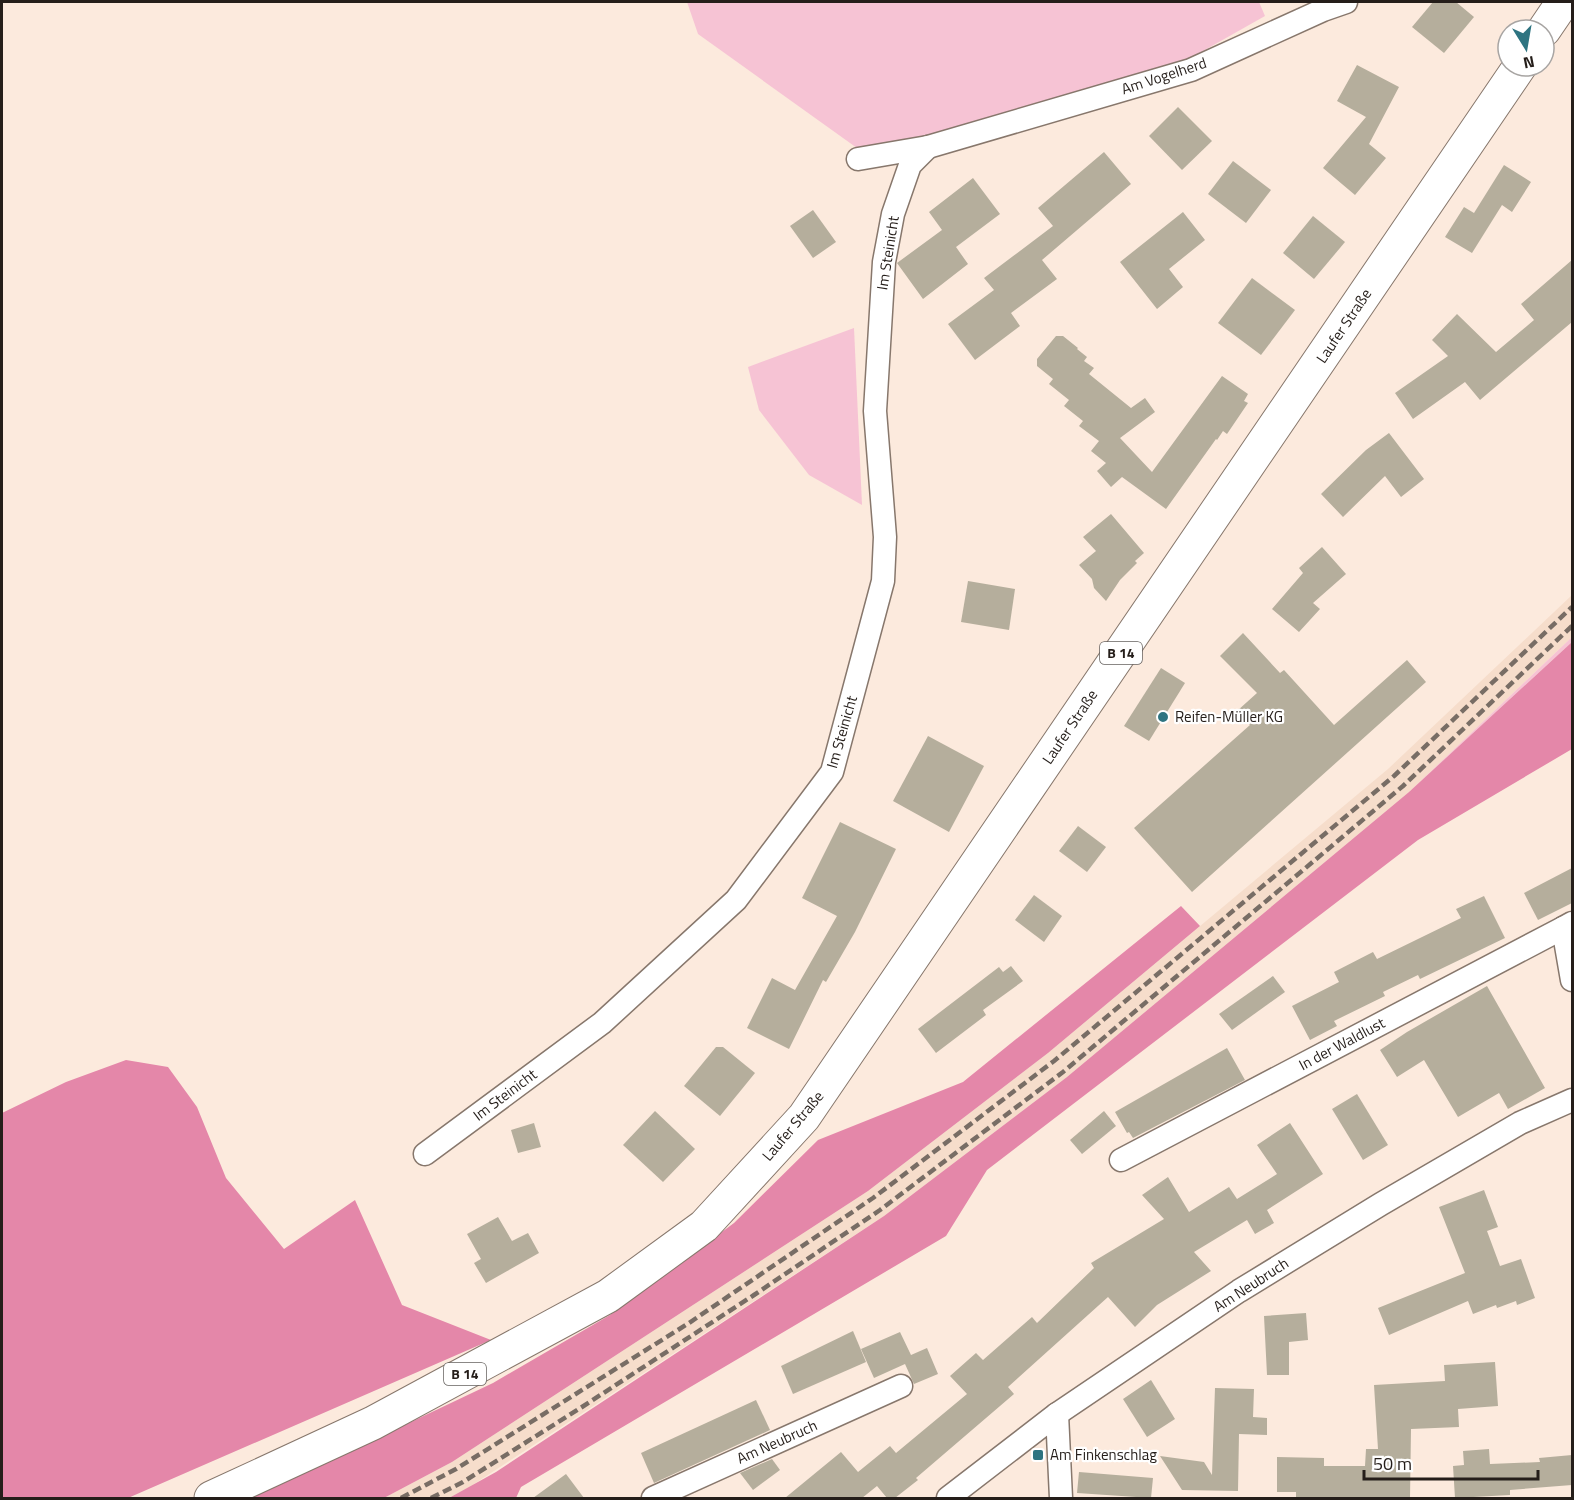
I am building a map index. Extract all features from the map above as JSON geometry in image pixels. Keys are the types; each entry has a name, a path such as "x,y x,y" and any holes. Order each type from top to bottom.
{"main road":[{"path":"1552,18 1563,2"},
{"name":"Laufer Straße","path":"211,1498 373,1423 608,1296 704,1226 804,1117 1512,78"}],"street":[{"name":"Am Vogelherd","path":"928,147 1191,70 1323,10 1346,2"},
{"path":"858,159 928,147"},
{"name":"Im Steinicht","path":"425,1154 602,1023 736,900 832,772 883,582 885,537 875,411 884,262 893,214 910,165 928,147"},
{"name":"In der Waldlust","path":"1121,1160 1568,926 1572,980"},
{"name":"Am Neubruch","path":"948,1498 1058,1414 1239,1291 1520,1123 1572,1100"},
{"name":"Am Neubruch","path":"653,1498 901,1386"},
{"path":"1058,1414 1061,1498"}],"shaded area":[{"path":"687,2 1259,2 1265,16 1187,60 923,141 857,148 698,34"},
{"path":"854,328 862,505 809,475 759,410 748,367"},
{"path":"1572,595 1572,637 1409,792 1067,1077 884,1216 468,1488 449,1498 384,1498 452,1462 868,1191 1048,1053 1388,769"},
{"path":"1572,637 1572,642 1409,792"},
{"path":"1572,642 1572,749 1418,840 987,1170 946,1236 521,1487 516,1498 449,1498 496,1472 884,1216 1067,1077 1409,792"},
{"path":"1181,906 1200,926 1048,1053 868,1191 452,1462 384,1498 251,1498 493,1383 610,1315 734,1223 818,1140 963,1082"},
{"path":"126,1060 168,1067 197,1107 226,1178 284,1249 355,1200 402,1305 491,1340 128,1498 2,1498 2,1113 66,1082"}],"building":[{"path":"1433,2 1456,2 1474,17 1444,53 1412,27"},
{"path":"1357,65 1399,87 1369,144 1386,158 1355,195 1323,168 1366,117 1337,101"},
{"path":"1178,107 1212,141 1182,170 1149,136"},
{"path":"1104,152 1131,184 1042,260 1057,279 1011,313 1020,326 975,360 948,324 994,290 984,278 1053,226 1038,208"},
{"path":"1233,161 1271,190 1246,223 1208,194"},
{"path":"1504,165 1531,182 1512,212 1502,205 1472,253 1445,237 1464,207 1474,213"},
{"path":"973,178 1000,214 956,247 968,264 923,299 897,263 942,230 929,212"},
{"path":"813,210 836,242 813,258 790,226"},
{"path":"1183,212 1205,240 1169,269 1183,287 1157,309 1120,262"},
{"path":"1313,216 1345,242 1314,279 1283,253"},
{"path":"1572,260 1572,322 1480,400 1465,382 1413,419 1395,393 1448,356 1432,340 1457,314 1496,352 1534,320 1521,304"},
{"path":"1252,278 1295,310 1261,355 1218,323"},
{"path":"1056,336 1063,336 1078,348 1087,357 1084,361 1094,368 1089,374 1131,408 1145,398 1155,412 1120,438 1152,472 1222,376 1248,394 1244,401 1248,403 1227,434 1223,431 1216,439 1166,509 1122,477 1111,487 1097,471 1106,463 1091,451 1099,441 1079,426 1083,421 1064,406 1069,400 1049,384 1053,379 1037,366 1037,359"},
{"path":"1389,433 1424,479 1401,497 1385,476 1343,517 1321,494 1366,450"},
{"path":"1111,514 1144,553 1135,561 1137,563 1120,580 1106,601 1094,588 1092,579 1079,565 1096,551 1083,537"},
{"path":"1322,547 1346,574 1313,603 1320,609 1299,632 1272,609 1303,573 1299,568"},
{"path":"968,581 1015,589 1009,630 961,622"},
{"path":"1243,633 1280,673 1284,670 1334,725 1407,660 1426,682 1192,892 1134,828 1250,725 1237,711 1257,693 1220,656"},
{"path":"1161,668 1185,683 1149,741 1124,726"},
{"path":"928,736 984,766 949,832 893,801"},
{"path":"840,822 896,849 855,932 826,982 823,980 789,1049 747,1028 772,978 795,990 837,916 802,898"},
{"path":"1078,826 1106,847 1087,872 1059,851"},
{"path":"1572,868 1572,903 1538,920 1524,893"},
{"path":"1034,895 1062,916 1044,942 1015,920"},
{"path":"1484,896 1505,938 1420,979 1418,975 1383,992 1385,996 1334,1021 1337,1026 1310,1040 1292,1006 1339,982 1334,972 1373,952 1377,959 1461,918 1456,909"},
{"path":"1011,966 1023,981 983,1010 986,1015 936,1053 918,1029 999,967 1003,972"},
{"path":"1273,976 1285,992 1232,1030 1219,1014"},
{"path":"1487,986 1545,1088 1508,1109 1499,1093 1458,1117 1424,1060 1397,1077 1380,1050"},
{"path":"716,1047 723,1047 755,1073 720,1116 684,1086"},
{"path":"1227,1048 1245,1080 1133,1138 1129,1132 1127,1133 1115,1112"},
{"path":"1357,1094 1388,1145 1363,1160 1332,1109"},
{"path":"655,1111 695,1149 663,1182 623,1145"},
{"path":"1104,1111 1116,1126 1082,1154 1070,1140"},
{"path":"534,1123 541,1147 518,1153 511,1130"},
{"path":"1290,1123 1323,1174 1267,1210 1274,1223 1255,1234 1247,1220 1194,1252 1211,1271 1157,1305 1135,1327 1108,1297 1008,1387 1014,1394 895,1498 887,1498 877,1486 862,1498 785,1498 841,1452 858,1472 890,1446 896,1453 967,1394 950,1376 976,1353 983,1360 1032,1317 1037,1323 1094,1268 1091,1263 1164,1219 1142,1195 1168,1177 1189,1212 1229,1187 1237,1199 1277,1174 1257,1145"},
{"path":"1484,1190 1498,1227 1487,1231 1500,1266 1521,1259 1535,1298 1517,1305 1516,1301 1497,1308 1496,1305 1473,1314 1468,1301 1389,1335 1378,1308 1465,1273 1439,1207"},
{"path":"498,1217 512,1241 528,1233 539,1253 486,1283 474,1263 481,1259 467,1234"},
{"path":"1306,1313 1308,1340 1289,1342 1289,1375 1267,1375 1264,1316"},
{"path":"853,1331 866,1362 793,1394 781,1366"},
{"path":"900,1332 911,1355 927,1348 938,1374 914,1384 905,1364 874,1378 861,1349"},
{"path":"1495,1362 1498,1406 1458,1409 1459,1427 1411,1429 1410,1498 1296,1498 1296,1492 1277,1492 1277,1457 1324,1458 1324,1466 1365,1466 1366,1449 1378,1449 1374,1385 1445,1381 1444,1365"},
{"path":"1151,1380 1175,1419 1147,1437 1123,1399"},
{"path":"1215,1388 1254,1389 1253,1417 1267,1418 1267,1435 1239,1434 1238,1491 1182,1490 1160,1456 1204,1462 1212,1475"},
{"path":"756,1400 770,1430 654,1483 641,1453"},
{"path":"1489,1449 1490,1464 1540,1462 1539,1458 1572,1455 1572,1485 1510,1490 1510,1495 1455,1498 1453,1466 1464,1465 1463,1451"},
{"path":"772,1459 780,1470 753,1490 740,1473"},
{"path":"1079,1472 1153,1478 1151,1498 1077,1493"},
{"path":"566,1474 584,1498 533,1498"}],"railway":[{"path":"401,1498 456,1469 689,1323 873,1198 1054,1061 1394,776 1572,607"},
{"path":"431,1498 463,1482 754,1295 880,1210 1063,1072 1403,786 1572,626"}],"place":[{"name":"Reifen-Müller KG","path":"1163,717"},
{"name":"Am Finkenschlag","path":"1038,1455"}]}
